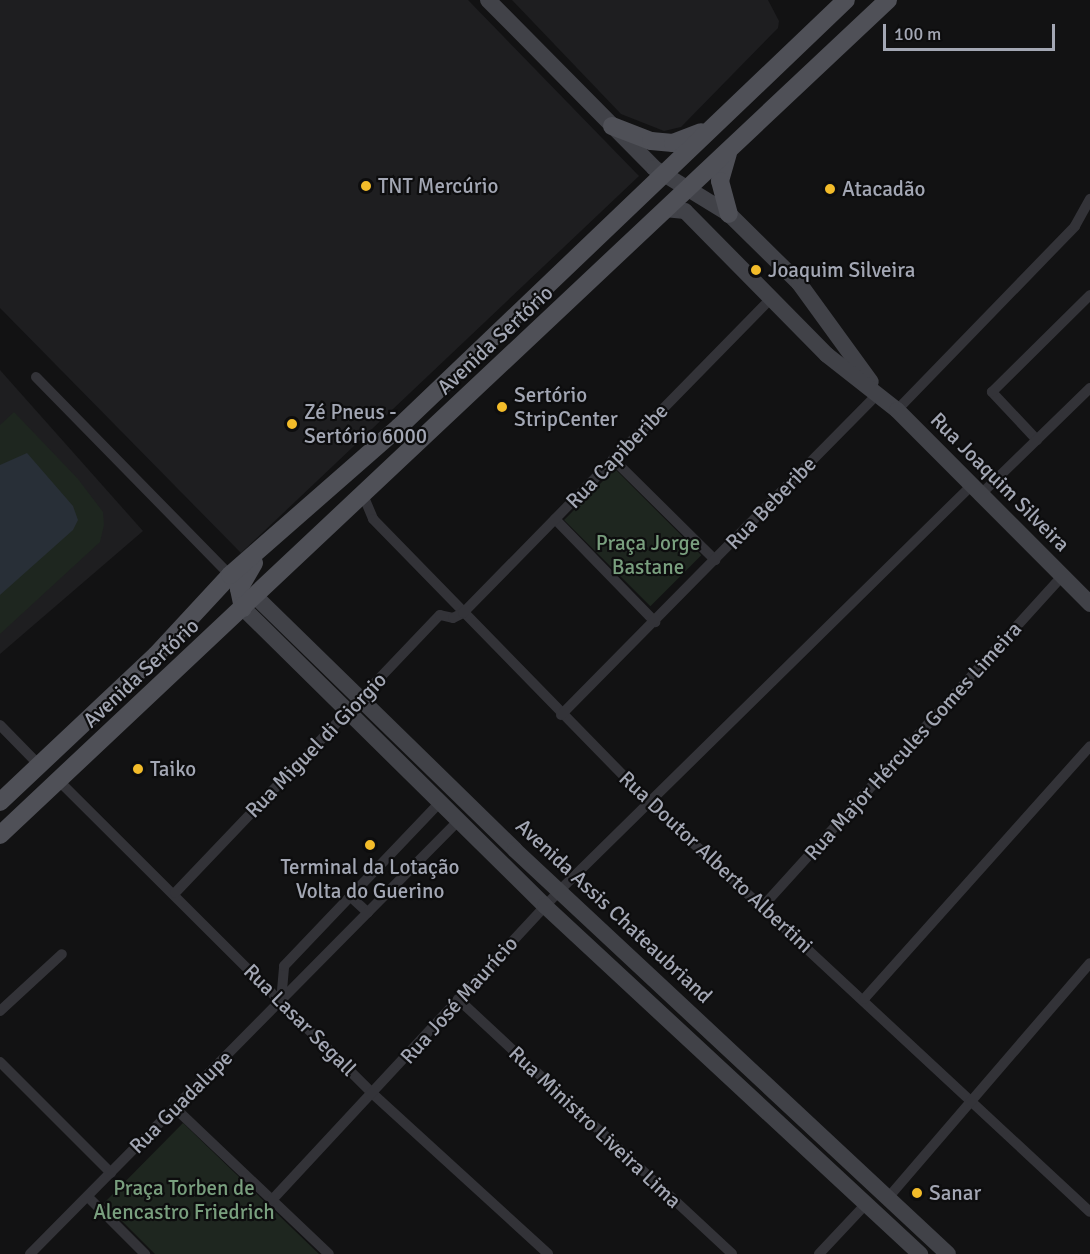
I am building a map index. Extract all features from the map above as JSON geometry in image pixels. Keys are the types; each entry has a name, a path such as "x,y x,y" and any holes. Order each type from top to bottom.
{"main road":[{"name":"Avenida Sertório","path":"0,802 156,655 230,575 399,427 846,0"},
{"name":"Avenida Sertório","path":"0,835 888,0"},
{"path":"612,126 651,141 673,143 688,140 711,127"},
{"path":"729,151 720,181 729,214"},
{"path":"249,602 238,594 241,580 287,526"}],"street":[{"name":"Rua Joaquim Silveira","path":"488,0 654,168 689,187 729,214 809,292 878,393"},
{"path":"897,410 1076,226 1090,199"},
{"name":"Rua Joaquim Silveira","path":"665,209 685,211 827,355 897,410 974,491 1090,604"},
{"path":"1037,440 992,392 1090,296"},
{"name":"Rua Capiberibe","path":"463,613 770,299"},
{"path":"36,377 230,575"},
{"name":"Rua José Maurício","path":"272,1200 373,1094 559,891 974,491 1037,440 1090,388"},
{"name":"Rua Beberibe","path":"561,715 878,393"},
{"path":"613,459 715,560"},
{"name":"Rua Doutor Alberto Albertini","path":"363,495 373,519 561,715 651,804 764,906 1090,1212"},
{"path":"555,519 655,622"},
{"name":"Rua Major Hércules Gomes Limeira","path":"764,906 1062,576"},
{"name":"Avenida Assis Chateaubriand","path":"249,602 360,699 515,850 948,1254"},
{"name":"Avenida Assis Chateaubriand","path":"249,602 348,712 545,906 920,1254"},
{"name":"Rua Miguel di Giorgio","path":"176,893 441,615 453,618 463,613"},
{"path":"0,725 39,765"},
{"path":"864,999 1090,746"},
{"name":"Rua Lasar Segall","path":"58,780 176,893 373,1094 548,1254"},
{"path":"281,1002 284,966 440,802"},
{"name":"Rua Guadalupe","path":"30,1254 459,820"},
{"path":"502,863 515,850"},
{"path":"351,897 368,913"},
{"path":"0,1011 62,954"},
{"path":"887,1199 1090,963"},
{"name":"Rua Ministro Liveira Lima","path":"459,999 732,1254"},
{"path":"669,1020 682,1005"},
{"path":"0,1062 111,1173"},
{"path":"175,1108 329,1254"},
{"path":"814,1158 827,1143"},
{"path":"88,1197 145,1254"},
{"path":"819,1254 866,1205"}],"shaded area":[{"path":"0,0 468,0 639,176 241,553 0,308"},
{"path":"512,0 768,0 779,21 778,28 681,127 664,131 621,114"},
{"path":"0,370 143,531 0,654"},
{"path":"27,453 73,506 78,520 73,530 0,595 0,465"}],"green space":[{"path":"14,412 78,479 103,512 104,525 100,542 0,634 0,425"},
{"name":"Praça Jorge Bastane","path":"615,469 701,555 650,606 564,520"},
{"name":"Praça Torben de Alencastro Friedrich","path":"183,1123 319,1254 155,1254 104,1203"}],"place":[{"name":"TNT Mercúrio","path":"366,186"},
{"name":"Atacadão","path":"830,189"},
{"name":"Joaquim Silveira","path":"756,270"},
{"name":"Sertório StripCenter","path":"502,407"},
{"name":"Zé Pneus - Sertório 6000","path":"292,424"},
{"name":"Taiko","path":"138,769"},
{"name":"Terminal da Lotação Volta do Guerino","path":"370,845"},
{"name":"Sanar","path":"917,1193"}]}
